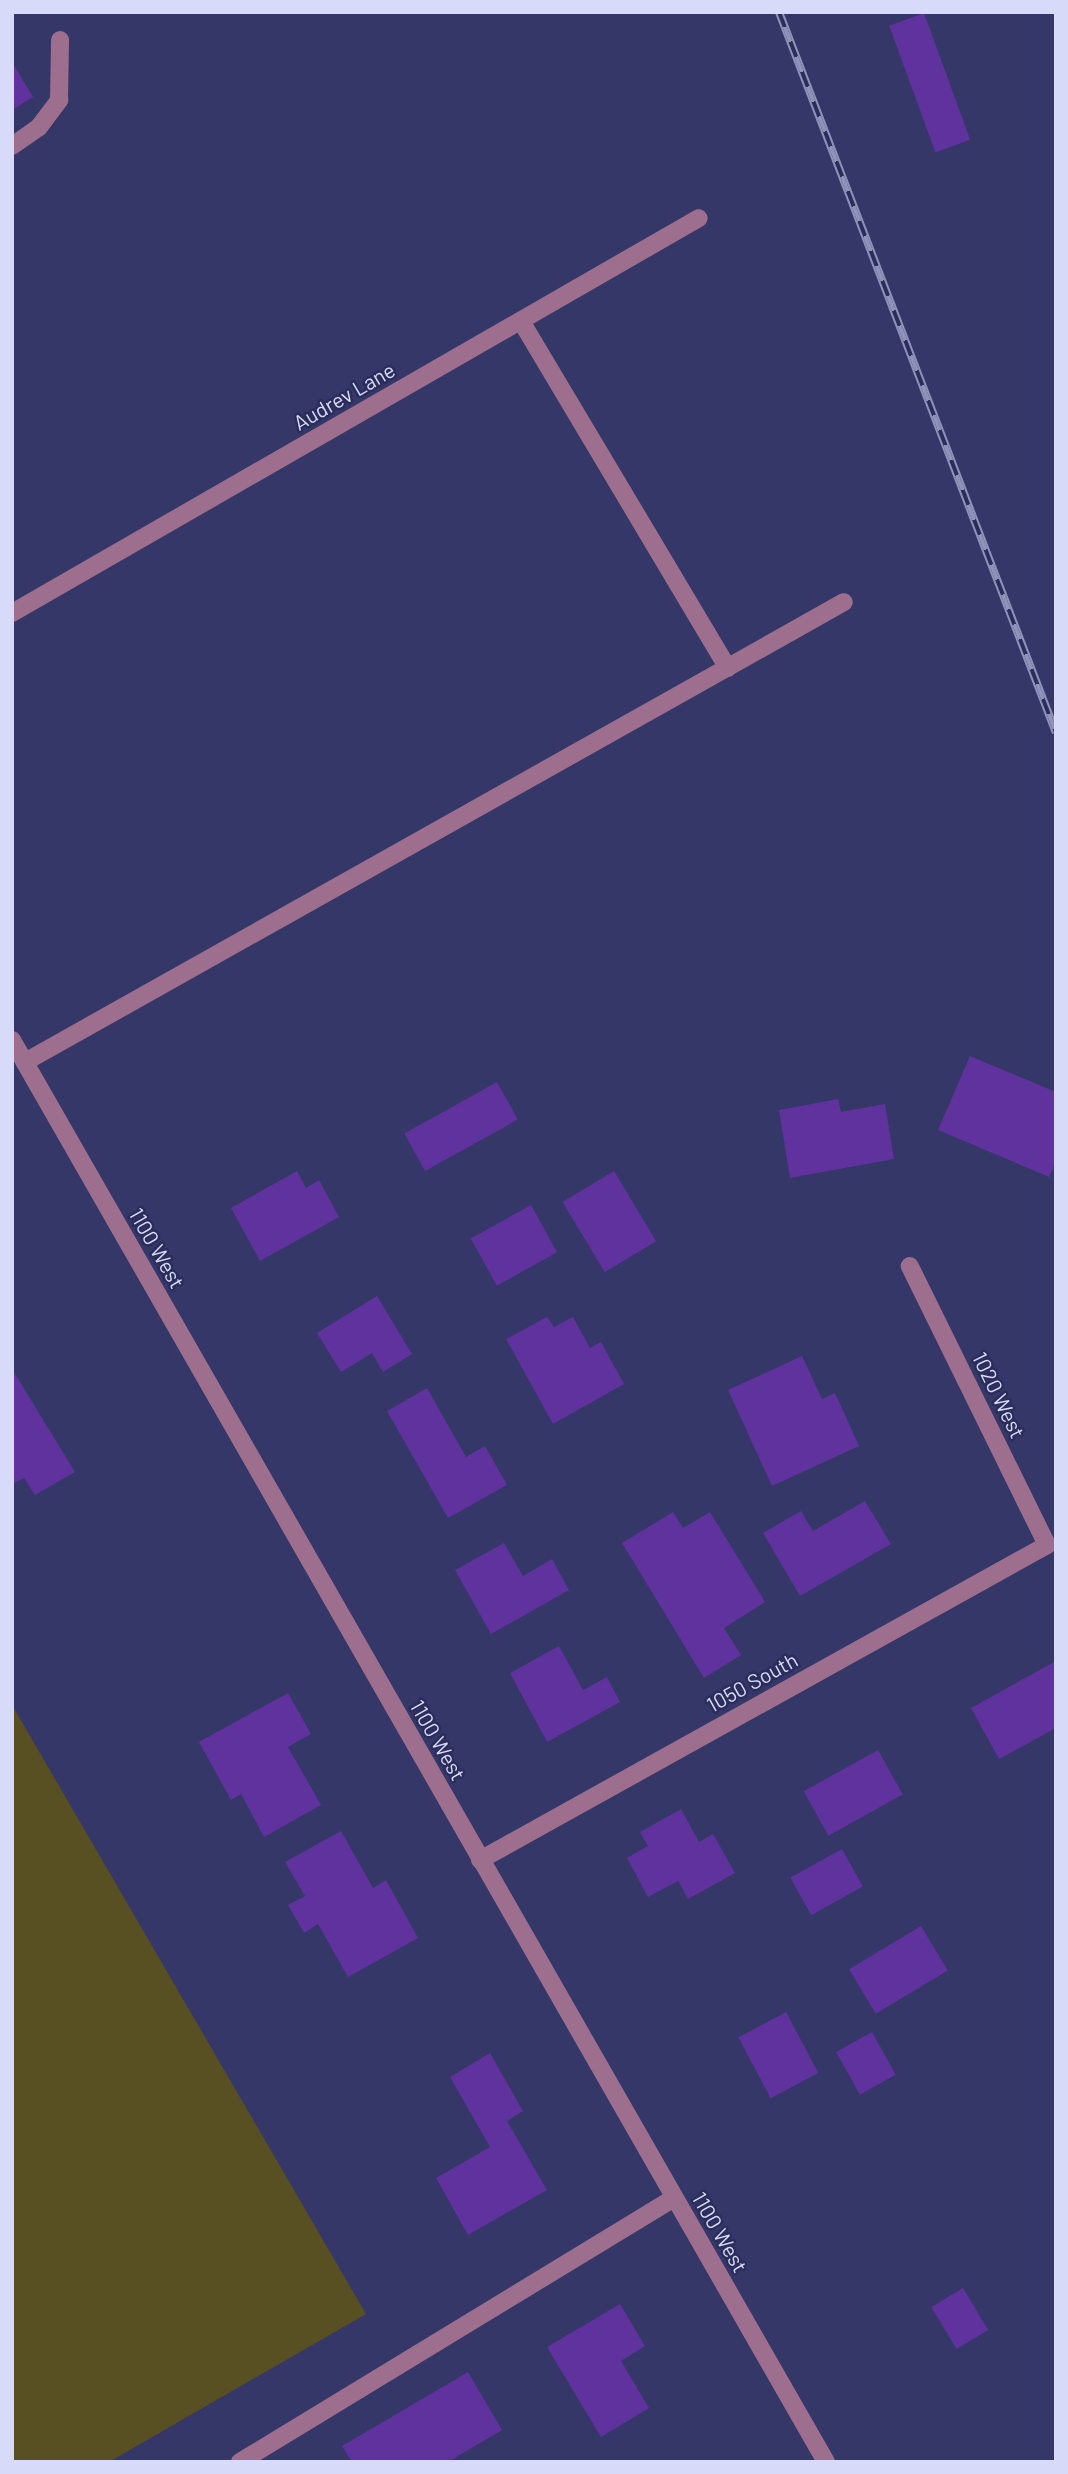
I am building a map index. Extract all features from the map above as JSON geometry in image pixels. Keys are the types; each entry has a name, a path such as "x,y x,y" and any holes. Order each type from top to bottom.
{"street":[{"path":"12,146 39,127 59,100 60,40"},
{"name":"Audrev Lane","path":"12,613 699,218"},
{"path":"521,321 727,668"},
{"path":"25,1062 844,603"},
{"name":"1100 West","path":"12,1040 826,2462"},
{"name":"1020 West","path":"910,1266 1047,1545"},
{"name":"1050 South","path":"480,1860 1047,1545"},
{"path":"240,2462 674,2198"}],"shaded area":[{"path":"12,1705 366,2314 109,2462 12,2462"}],"building":[{"path":"924,13 970,140 935,153 889,26"},
{"path":"12,62 33,97 12,110"},
{"path":"970,1056 1056,1092 1056,1162 1049,1177 938,1130"},
{"path":"497,1082 518,1120 425,1171 404,1133"},
{"path":"838,1099 841,1112 885,1104 894,1159 790,1178 779,1110"},
{"path":"297,1171 306,1188 319,1180 339,1217 260,1261 231,1208"},
{"path":"614,1171 656,1241 605,1272 563,1202"},
{"path":"531,1205 557,1252 497,1286 471,1238"},
{"path":"377,1296 412,1354 383,1372 372,1353 341,1372 317,1333"},
{"path":"547,1317 554,1327 573,1317 590,1348 601,1342 624,1384 553,1424 506,1339"},
{"path":"802,1356 822,1399 835,1393 859,1446 772,1486 728,1390"},
{"path":"12,1369 75,1472 35,1495 24,1478 12,1484"},
{"path":"427,1388 466,1457 485,1446 507,1485 448,1518 387,1411"},
{"path":"865,1501 891,1544 800,1596 763,1533 801,1511 813,1531"},
{"path":"673,1512 683,1528 710,1512 765,1602 724,1628 741,1655 704,1678 622,1543"},
{"path":"504,1543 523,1576 552,1559 569,1590 491,1634 455,1570"},
{"path":"559,1646 583,1690 607,1677 620,1702 547,1742 510,1673"},
{"path":"1056,1661 1056,1728 999,1759 971,1708"},
{"path":"288,1693 311,1734 288,1747 321,1805 264,1837 241,1794 231,1800 199,1742"},
{"path":"878,1750 903,1795 828,1836 804,1791"},
{"path":"681,1809 699,1842 713,1834 735,1873 688,1899 678,1881 648,1897 627,1858 648,1846 640,1832"},
{"path":"341,1831 373,1888 386,1880 418,1938 348,1977 318,1924 304,1933 288,1905 305,1896 285,1862"},
{"path":"842,1849 863,1887 811,1915 790,1878"},
{"path":"921,1926 948,1971 876,2014 849,1969"},
{"path":"786,2012 818,2073 771,2098 738,2037"},
{"path":"872,2032 896,2075 860,2095 836,2052"},
{"path":"490,2053 523,2111 507,2121 547,2190 468,2235 436,2178 490,2147 450,2077"},
{"path":"963,2288 988,2330 957,2349 931,2307"},
{"path":"620,2304 645,2346 621,2361 649,2408 601,2437 547,2347"},
{"path":"468,2372 502,2430 448,2462 352,2462 342,2446"}],"railway":[{"path":"779,12 1056,733"}]}
